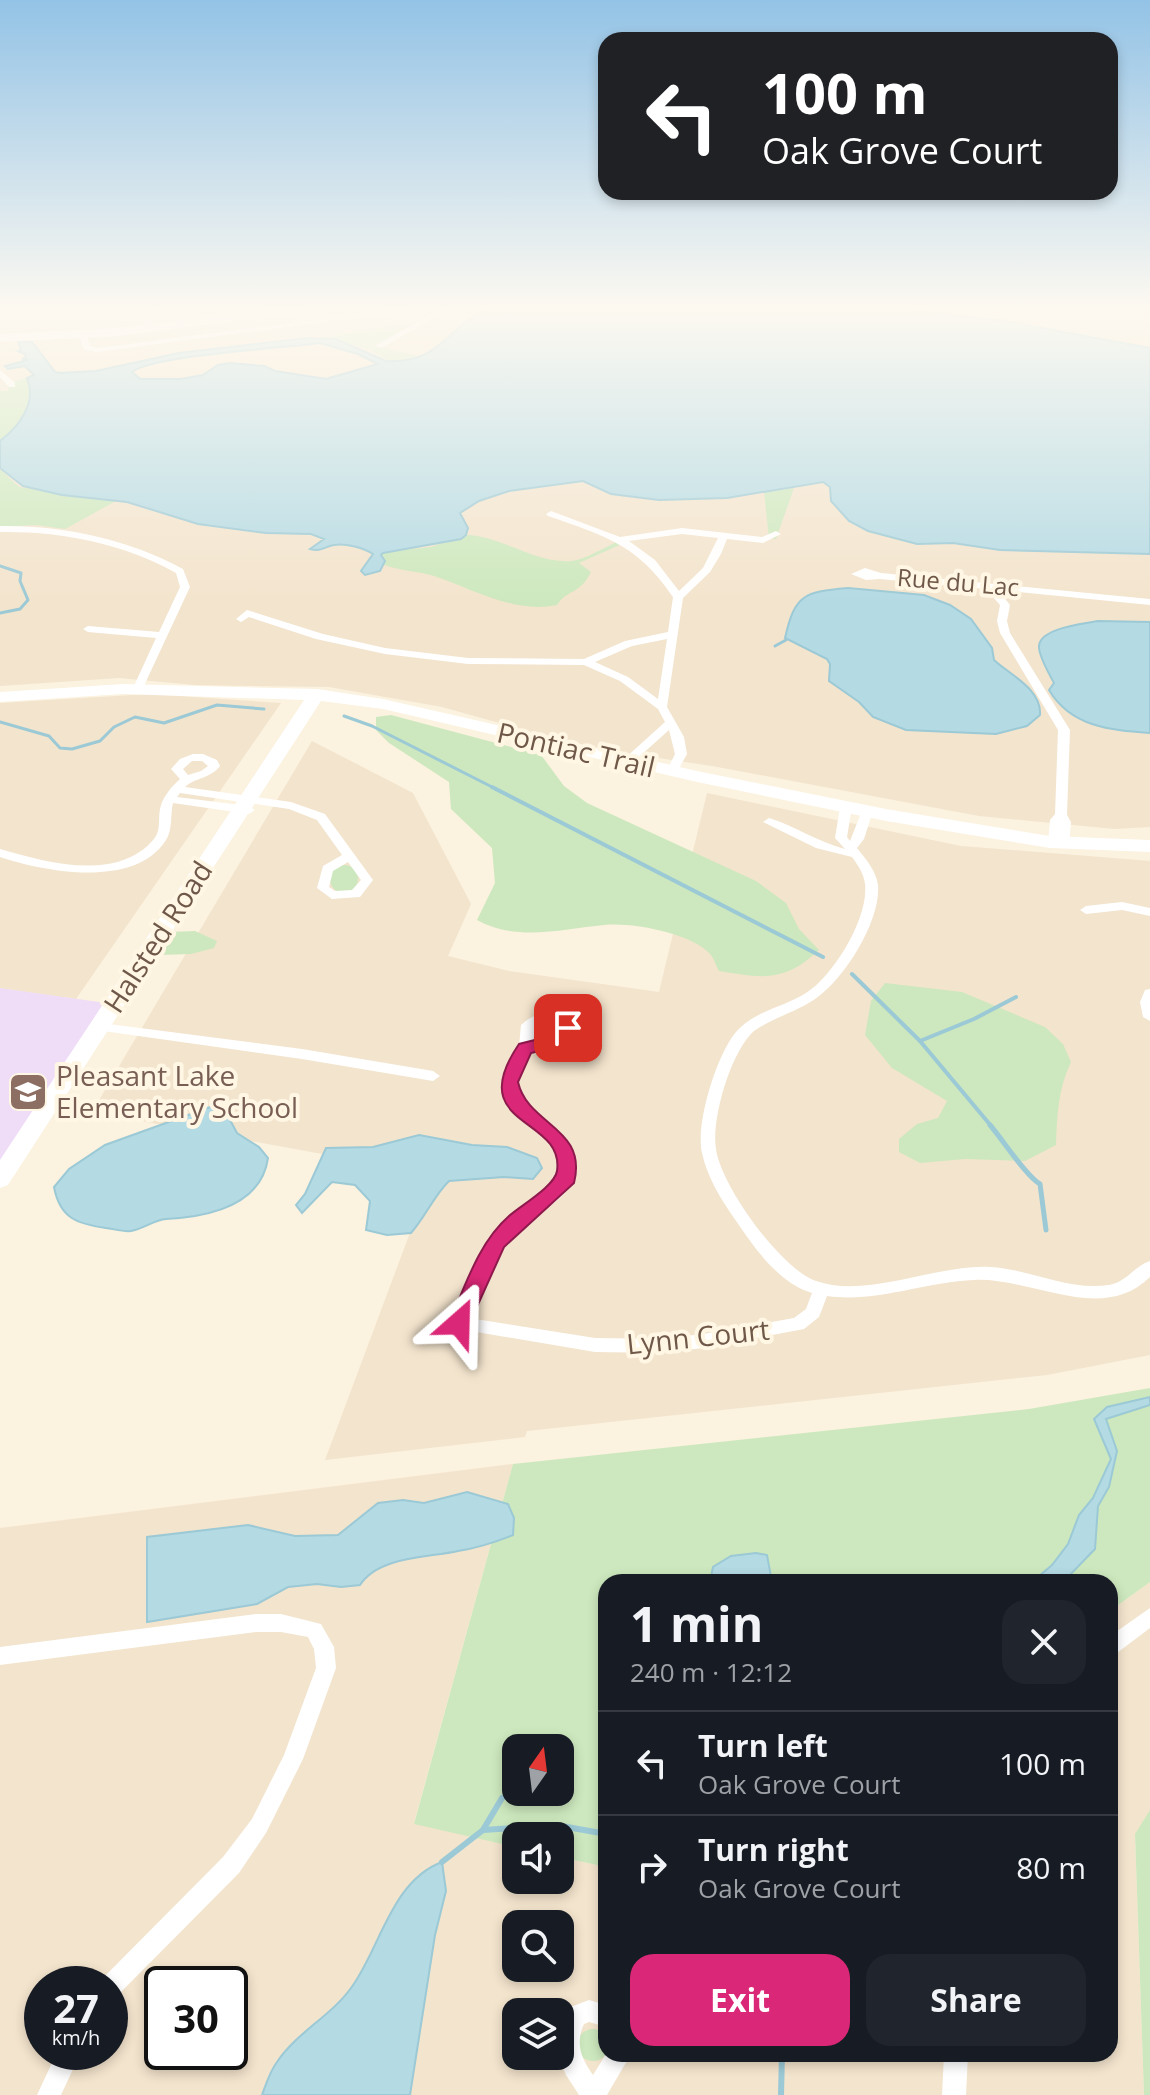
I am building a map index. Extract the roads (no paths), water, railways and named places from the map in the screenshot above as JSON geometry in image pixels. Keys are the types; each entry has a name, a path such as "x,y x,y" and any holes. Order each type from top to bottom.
{"main road":[{"name":"Pontiac Trail","path":"0,697 67,690 138,688 317,694 383,704 672,772 867,811 1060,844 1150,846"},
{"name":"Halsted Road","path":"0,1179 317,694"}],"street":[{"path":"551,514 622,539 663,572 678,597"},
{"path":"0,529 34,528 66,532 157,560 180,571 185,587 138,688"},
{"path":"622,539 682,531 763,540 776,534"},
{"path":"672,772 681,754 678,737 662,707 670,635 678,597 705,574 715,560 724,535"},
{"name":"Rue du Lac","path":"880,576 1149,601"},
{"path":"989,586 1005,605 1002,621 1005,633 1064,730 1061,815 1065,822 1060,844"},
{"name":"Rue du Lac","path":"1005,605 1035,590"},
{"path":"241,619 247,613 320,637 407,654 496,662 586,662 629,643 670,635"},
{"path":"88,629 112,634 161,635"},
{"path":"586,662 624,679 662,707"},
{"path":"627,762 669,724"},
{"path":"0,853 44,865 99,868 121,864 158,842 165,830 164,810 177,789 243,804 309,812 321,817 349,856"},
{"path":"846,807 841,838 869,875 872,888 868,906 844,961 833,978 813,995 745,1031 732,1046 708,1140 715,1178 777,1264 798,1280 822,1289 860,1290 989,1273 1086,1293 1116,1290 1145,1274 1150,1267"},
{"path":"853,851 867,811"},
{"path":"769,822 792,830 823,848 853,851"},
{"path":"1086,910 1122,906 1150,912"},
{"path":"1150,993 1147,1002 1150,1017"},
{"path":"101,1027 433,1076"},
{"name":"Lynn Court","path":"525,1049 514,1065 509,1082 512,1097 563,1146 568,1169 561,1188 515,1223 496,1243 459,1323 595,1345 660,1346 798,1324 813,1313 822,1289"},
{"path":"1118,1641 1150,1617"},
{"path":"0,1656 256,1623 281,1623 314,1630 324,1647 326,1668 317,1693 293,1759 259,1826 231,1865 128,1969"},
{"path":"598,2014 589,2011 576,2016 568,2028 565,2045 576,2073 594,2095 614,2062"},
{"path":"954,2095 956,2062"},
{"path":"49,2095 61,2070"}],"water":[{"path":"27,408 1150,408 1150,554 1000,550 953,543 917,544 868,531 849,521 831,501 830,487 823,482 727,498 659,500 611,494 583,481 509,491 479,501 460,513 468,528 461,539 383,553 381,555 385,561 380,571 365,575 361,571 373,554 349,545 310,549 324,539 311,534 266,533 198,524 127,502 62,495 23,486 0,468 0,441"},
{"path":"848,588 924,595 950,605 971,619 992,648 994,660 1031,690 1040,715 1027,726 996,734 906,730 873,717 859,702 829,681 830,664 827,659 785,638 793,612 804,598 821,591"},
{"path":"1098,621 1150,622 1150,733 1106,728 1080,719 1068,712 1049,690 1054,683 1041,656 1040,641 1053,631"},
{"path":"213,1106 223,1107 237,1133 259,1147 268,1158 255,1188 243,1198 214,1212 162,1220 128,1231 79,1222 61,1206 54,1187 69,1169 105,1145"},
{"path":"419,1135 472,1145 507,1147 537,1158 542,1168 533,1179 504,1177 449,1181 411,1233 387,1235 366,1230 370,1201 355,1185 332,1182 302,1213 296,1205 305,1194 326,1148 373,1147"},
{"path":"1150,1397 1150,1405 1106,1419 1117,1451 1109,1487 1098,1506 1095,1549 1071,1574 1041,1574 1068,1544 1079,1515 1093,1498 1111,1459 1094,1419 1107,1407"},
{"path":"467,1492 508,1504 514,1518 513,1535 472,1548 391,1563 379,1568 360,1585 288,1587 257,1604 147,1622 147,1537 248,1525 295,1536 338,1535 378,1503 403,1500 424,1503"},
{"path":"767,1555 771,1574 712,1574 713,1567 731,1556"},
{"path":"442,1862 446,1891 435,1935 410,2095 262,2095 272,2069 285,2052 351,1988 398,1900 410,1884"}],"waterway":[{"path":"0,566 21,573 20,581 28,600 20,609 0,613"},
{"path":"775,646 786,640"},
{"path":"0,722 49,736 60,748 72,749 100,741 114,727 135,717 164,723 217,705 264,709"},
{"path":"344,716 372,726 496,789"},
{"path":"492,787 823,957"},
{"path":"852,974 920,1041"},
{"path":"920,1041 974,1019 1016,997"},
{"path":"920,1041 992,1127"},
{"path":"990,1125 1021,1166 1040,1184 1046,1230"},
{"path":"483,1830 502,1798"},
{"path":"483,1830 556,1825 598,1833"},
{"path":"442,1862 483,1830"},
{"path":"781,2095 782,2062"}],"place":[{"name":"Pleasant Lake Elementary School","path":"28,1092"}]}
